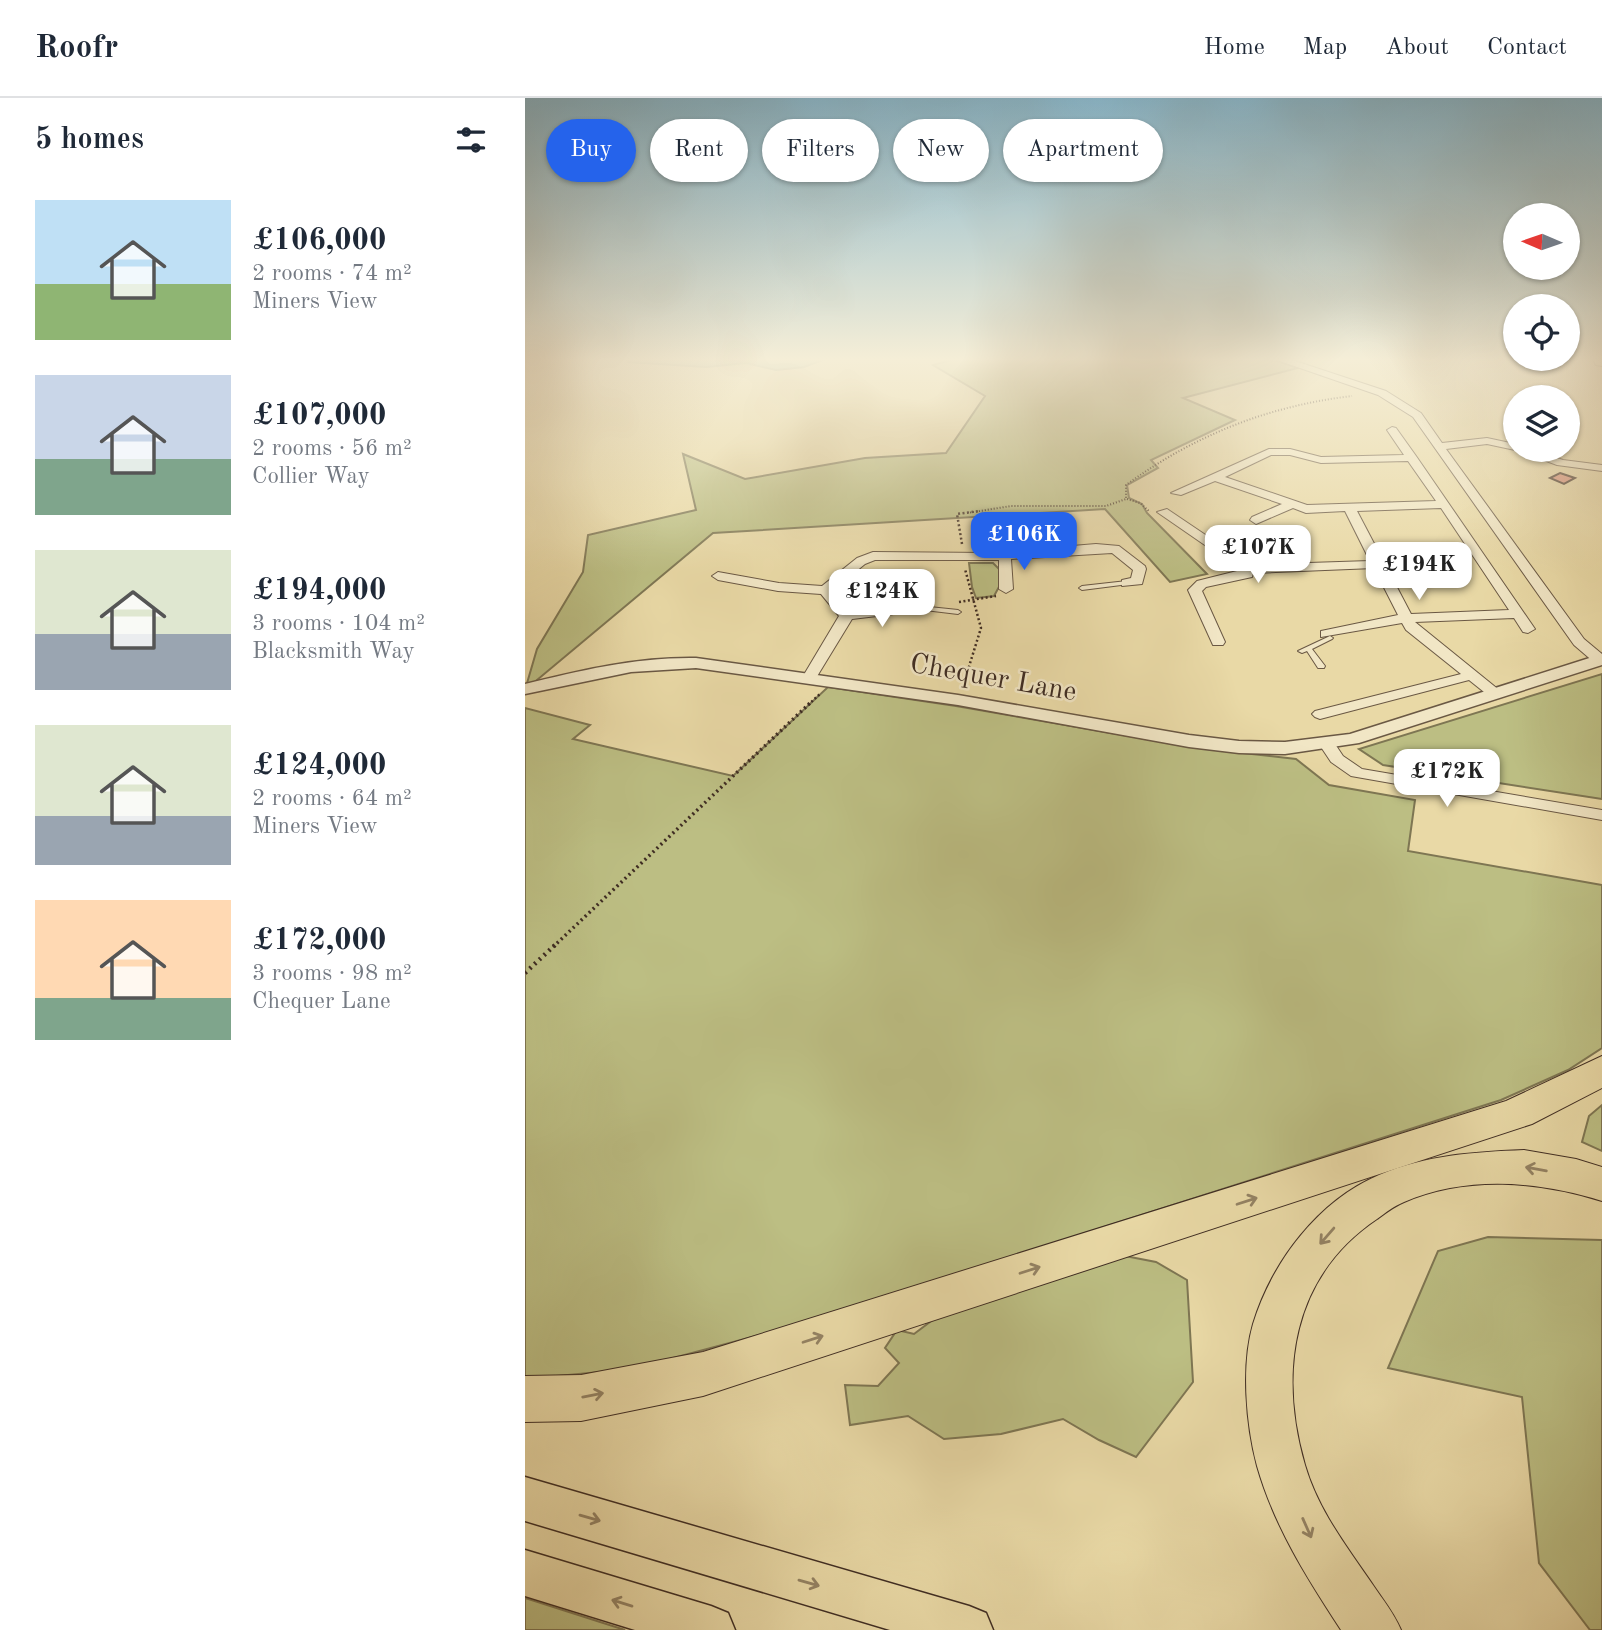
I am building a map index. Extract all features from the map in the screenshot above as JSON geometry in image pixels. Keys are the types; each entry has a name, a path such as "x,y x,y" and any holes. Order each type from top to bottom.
{"highway":[{"path":"525,1399 581,1398 703,1374 1506,1118 1602,1071"},
{"path":"1374,1630 1309,1535 1281,1465 1268,1386 1269,1374 1275,1325 1301,1266 1340,1221 1391,1188 1461,1169 1524,1167 1576,1176 1602,1184"}],"main road":[{"path":"525,1499 969,1630"},
{"path":"525,1573 711,1630"}],"street":[{"path":"1428,429 1577,639 1601,659"},
{"path":"1392,430 1528,629"},
{"path":"1440,446 1487,441 1503,444"},
{"path":"1177,493 1261,454 1290,452 1321,460 1412,458"},
{"path":"1557,462 1602,468"},
{"path":"1215,477 1306,509 1447,509"},
{"path":"1256,520 1290,505"},
{"path":"1349,508 1407,618 1420,636 1493,693"},
{"path":"1163,512 1247,569 1379,564"},
{"path":"718,576 778,587 825,590 861,561 874,544"},
{"path":"861,561 887,554 1005,556 1129,546"},
{"path":"1115,549 1140,569 1137,581 1127,583"},
{"path":"1005,556 1006,589"},
{"path":"1218,642 1207,606 1195,590 1202,584 1247,574 1247,569"},
{"path":"825,590 846,616"},
{"path":"846,616 894,612 910,607"},
{"path":"1327,635 1407,618 1518,614"},
{"path":"810,678 840,632 846,616"},
{"name":"Chequer Lane","path":"525,689 655,663 696,663 958,700 1227,746 1285,748 1352,739 1601,659"},
{"path":"1319,714 1469,676"},
{"path":"1327,744 1337,759 1357,773 1602,815"}],"lane":[{"path":"1082,588 1127,583"},
{"path":"910,607 958,612"},
{"path":"1321,666 1305,650 1327,635"}],"path":[{"path":"958,700 981,628 967,584 957,514 1011,506 1106,506 1126,499 1126,485 1142,472 1223,429"},
{"path":"525,973 832,681"}],"green space":[{"path":"962,429 1215,429 1151,460 1158,468 1127,485 1129,498 1142,504 1147,513 1207,574 1170,582 1105,509 713,533 525,690 537,649 583,572 588,535 696,510 683,454 745,479 865,458 946,453"},
{"path":"969,563 993,563 1001,571 1000,585 994,596 976,598"},
{"path":"1602,674 1602,799 1383,765 1359,749"},
{"path":"828,687 1198,748 1296,759 1329,785 1415,800 1408,851 1602,885 1602,1048 1568,1070 1501,1100 804,1323 632,1369 525,1379 525,708 590,725 573,739 733,776"},
{"path":"1602,1105 1602,1151 1582,1142 1589,1116"},
{"path":"1488,1237 1602,1240 1602,1630 1590,1630 1539,1563 1522,1397 1388,1368 1438,1251"},
{"path":"1120,1255 1156,1262 1187,1280 1193,1382 1136,1457 1063,1419 1001,1434 944,1439 908,1416 850,1425 845,1385 878,1386 899,1363 885,1348 897,1330 914,1334 934,1319"},
{"path":"525,1598 625,1630 525,1630"}],"building":[{"path":"1560,473 1575,478 1564,484 1550,478"}]}
